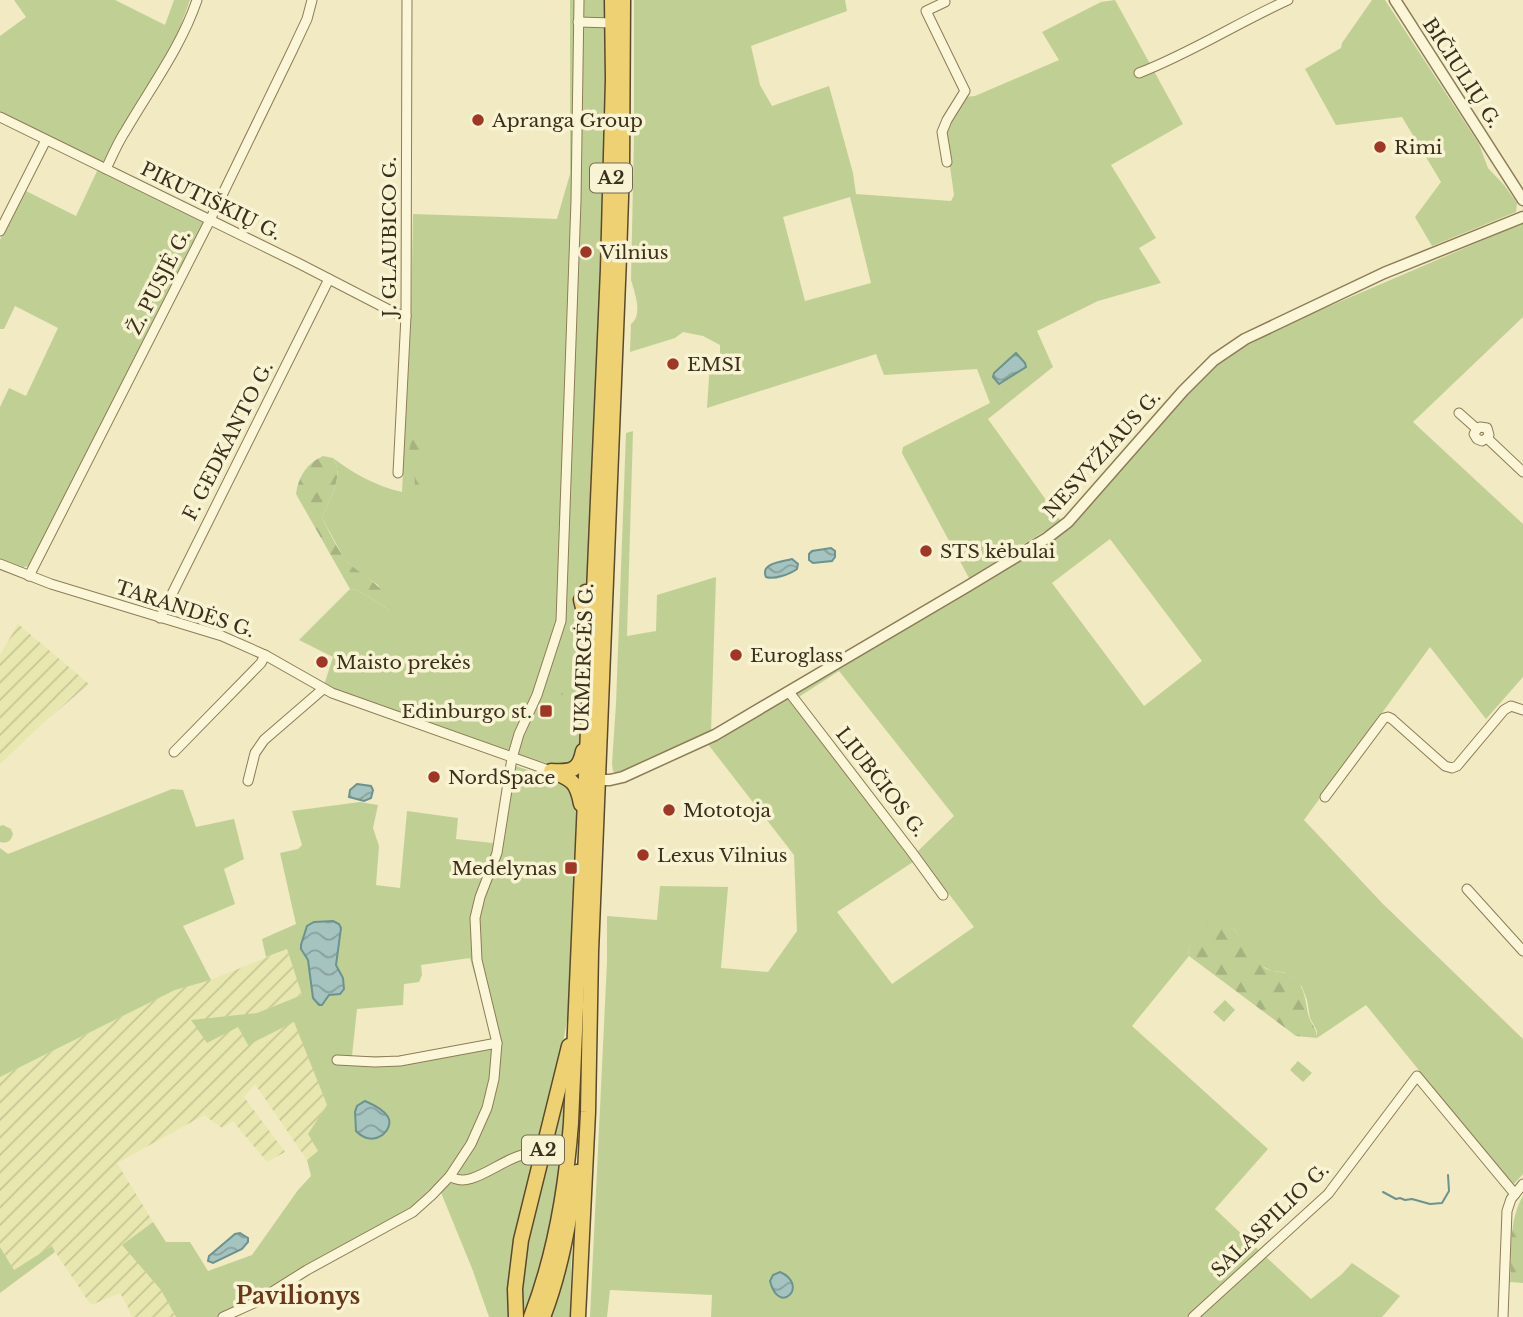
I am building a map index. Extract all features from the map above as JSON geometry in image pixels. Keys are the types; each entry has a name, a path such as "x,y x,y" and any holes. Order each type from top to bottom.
{"highway":[{"name":"UKMERGĖS G.","path":"577,1014 592,643 581,600 586,592 594,593 608,269 613,79 612,0"},
{"name":"UKMERGĖS G.","path":"578,1317 588,1112 591,952 622,168 623,0"},
{"path":"594,593 601,601 605,629"},
{"path":"551,771 569,771 578,766 588,728"},
{"path":"551,771 575,784 585,820"},
{"path":"531,1317 551,1253 567,1173 577,1014"},
{"name":"A2","path":"516,1317 515,1289 521,1241 577,1014"},
{"path":"543,1317 555,1282 568,1225 588,1112"}],"street":[{"path":"106,169 125,131 156,84 197,0"},
{"name":"Ž. PUSJĖ G.","path":"29,576 297,41 312,0"},
{"name":"J. GLAUBICO G.","path":"398,473 406,316 408,0"},
{"path":"223,1317 413,1212 450,1177 471,1144 487,1108 494,1079 497,1043 477,960 475,918 497,853 512,758 519,734 537,695 561,621 575,214 579,0"},
{"path":"944,0 945,2 926,11 965,91 942,132 947,162"},
{"path":"1139,73 1172,60 1251,16 1287,0"},
{"name":"BIČIULIŲ G.","path":"1395,0 1523,200"},
{"path":"578,22 613,23"},
{"name":"PIKUTIŠKIŲ G.","path":"0,117 406,316"},
{"path":"0,231 46,140"},
{"name":"NESVYŽIAUS G.","path":"598,780 623,777 704,740 1046,538 1068,522 1183,391 1214,360 1245,339 1384,273 1523,217"},
{"name":"F. GEDKANTO G.","path":"160,618 329,279"},
{"path":"1459,413 1476,429 1474,434 1477,439 1482,441 1487,438 1523,472"},
{"name":"TARANDĖS G.","path":"0,564 29,576 220,635 265,655 323,689 551,771"},
{"path":"174,752 261,663 265,655"},
{"path":"248,781 259,747 274,730 323,689"},
{"name":"LIUBČIOS G.","path":"789,692 943,895"},
{"path":"1325,797 1381,721 1388,717 1445,766 1452,768 1457,766 1504,710 1511,706 1521,709"},
{"path":"1466,889 1523,951"},
{"path":"337,1060 400,1061 497,1043"},
{"name":"SALASPILIO G.","path":"1193,1317 1325,1197 1417,1076 1514,1194"},
{"path":"450,1177 455,1181 464,1181 528,1154 541,1157"},
{"path":"1503,1317 1507,1211 1514,1194 1523,1184"}],"green space":[{"path":"14,0 115,0 165,25 174,0 190,0 178,33 103,165 0,114 0,36 26,17"},
{"path":"570,0 605,0 605,94 597,378 581,756 575,765 555,766 338,692 324,685 333,657 299,640 350,589 357,590 389,609 378,585 358,572 344,558 322,518 337,480 333,458 366,479 402,492 411,320 413,214 557,219 570,174"},
{"path":"634,0 845,0 847,11 751,46 760,85 772,106 829,86 853,173 856,194 951,201 954,195 945,131 965,97 975,96 1059,60 1042,32 1101,2 1115,0 1183,124 1111,165 1156,238 1139,248 1161,283 1098,301 1037,331 1053,367 988,419 1061,521 969,578 902,453 903,447 990,403 977,369 884,375 876,354 707,408 710,362 720,363 720,345 703,336 683,332 675,338 630,352 631,324 637,315 631,280","holes":["850,197 871,283 805,301 783,217"]},
{"path":"1372,0 1385,0 1479,144 1488,168 1517,203 1516,212 1432,246 1415,217 1441,182 1402,117 1336,125 1305,69 1341,48"},
{"path":"98,169 205,221 30,565 22,568 0,560 0,407 9,388 26,396 58,328 15,306 4,329 0,329 0,240 24,190 76,216"},
{"path":"1523,223 1523,317 1413,422 1523,524 1523,677 1486,719 1430,647 1304,820 1383,904 1523,1039 1523,1174 1514,1184 1495,1164 1366,1005 1317,1038 1302,987 1293,977 1260,965 1234,929 1194,940 1188,949 1189,956 1132,1026 1268,1149 1215,1209 1311,1299 1352,1263 1400,1296 1382,1317 711,1317 712,1295 610,1290 607,1317 590,1317 607,916 657,920 660,886 728,887 721,968 768,972 797,931 794,855 707,743 773,707 1055,538 1207,373 1253,339","holes":["1110,539 1202,661 1144,706 1052,583","839,671 954,816 917,852 974,927 892,984 837,912 913,862 791,702"]},
{"path":"633,431 627,636 656,631 657,595 716,577 711,732 617,774 613,771 612,763 626,433"},
{"path":"416,433 423,433 427,452 424,475 418,489 415,485 413,463 408,455 412,437"},
{"path":"323,456 333,458 337,480 322,518 344,557 378,586 389,609 357,590 350,589 296,494 304,471 312,462"},
{"path":"18,624 89,684 1,763 0,655"},
{"path":"561,690 560,738 556,741 553,736 557,696"},
{"path":"516,766 569,784 577,797 568,1013 515,1236 510,1271 510,1317 489,1317 440,1190 267,1292 217,1317 176,1317 161,1290 122,1245 153,1222 166,1242 190,1242 208,1271 252,1255 311,1176 307,1160 318,1151 308,1134 327,1105 294,1022 248,1045 238,1027 207,1043 191,1020 257,1013 302,995 287,949 266,957 262,939 296,924 280,853 298,849 302,845 292,811 360,802 378,805 373,828 379,846 376,885 400,888 407,811 458,818 456,839 502,844","holes":["314,922 336,922 336,965 343,978 340,994 329,995 324,1000 313,998 308,960 302,952","470,958 493,1041 397,1056 352,1056 357,1009 403,1005 404,984 419,982 422,975 421,965"]},
{"path":"172,789 183,790 196,827 234,819 244,859 224,869 235,904 183,926 211,980 175,990 0,1077 0,848 8,854"},
{"path":"0,826 11,829 13,834 5,843 0,842"},
{"path":"1217,918 1237,932 1262,966 1286,973 1297,981 1303,990 1317,1038 1296,1036 1189,956 1188,949 1200,930 1210,919"},
{"path":"287,949 302,995 257,1013 191,1021 238,1027 294,1021 327,1105 309,1134 318,1151 307,1160 255,1084 244,1097 285,1152 267,1162 233,1121 222,1128 204,1115 117,1163 153,1222 122,1245 161,1290 176,1317 131,1317 120,1293 91,1305 52,1247 14,1270 0,1247 0,1077 175,990 211,980"},
{"path":"1225,1000 1235,1010 1224,1022 1213,1012"},
{"path":"1298,1061 1312,1073 1303,1082 1290,1070"},
{"path":"566,1080 560,1188 543,1261 522,1317 524,1258"},
{"path":"1523,1196 1523,1283 1510,1282 1513,1227"},
{"path":"572,1240 570,1317 550,1317 570,1249"},
{"path":"52,1246 55,1252 0,1293 0,1247 14,1270"}],"water":[{"path":"1016,353 1026,367 999,384 993,377 994,373"},
{"path":"831,548 835,551 832,561 813,563 809,560 812,551"},
{"path":"792,559 798,564 797,569 782,576 766,577 765,572 769,566"},
{"path":"357,784 371,786 371,798 364,801 349,797 350,790"},
{"path":"333,921 341,928 336,965 343,978 344,989 340,994 329,995 322,1005 319,1005 313,998 308,960 301,945 307,926 314,922"},
{"path":"365,1101 388,1117 386,1132 376,1138 370,1139 356,1131 355,1112 357,1106"},
{"path":"240,1233 248,1238 242,1249 213,1263 208,1261 209,1256 235,1234"},
{"path":"780,1272 789,1278 792,1284 790,1295 785,1297 780,1297 774,1291 770,1281 773,1275"}],"waterway":[{"path":"1383,1192 1396,1199 1442,1203 1449,1191 1448,1175"}],"place":[{"name":"Apranga Group","path":"478,120"},
{"name":"Rimi","path":"1380,147"},
{"name":"Vilnius","path":"586,252"},
{"name":"EMSI","path":"673,364"},
{"name":"STS kėbulai","path":"926,551"},
{"name":"Euroglass","path":"736,655"},
{"name":"Maisto prekės","path":"322,662"},
{"name":"Edinburgo st.","path":"546,711"},
{"name":"NordSpace","path":"434,777"},
{"name":"Mototoja","path":"669,810"},
{"name":"Lexus Vilnius","path":"643,855"},
{"name":"Medelynas","path":"571,868"}],"district":[{"name":"Pavilionys","path":"298,1296"}]}
